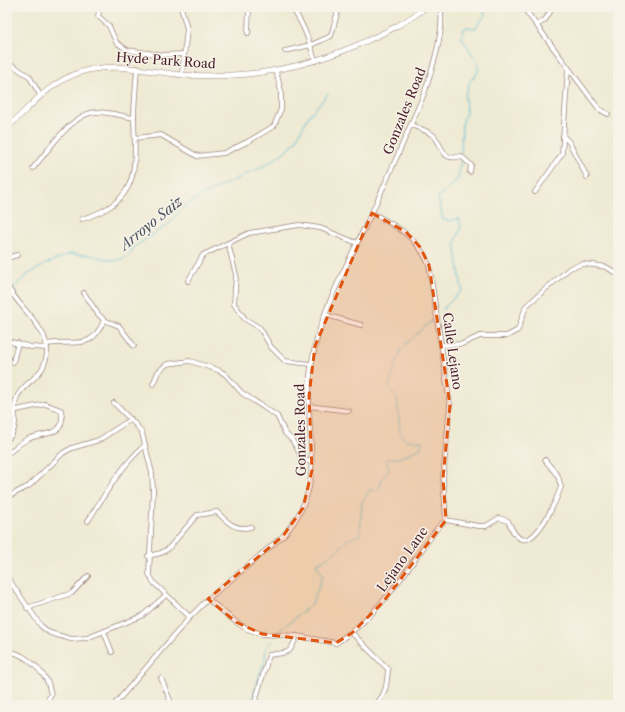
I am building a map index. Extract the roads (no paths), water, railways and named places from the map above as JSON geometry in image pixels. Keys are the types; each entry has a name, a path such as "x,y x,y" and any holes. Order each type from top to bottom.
{"main road":[{"name":"Hyde Park Road","path":"7,128 40,95 60,82 81,72 117,66 182,74 237,75 276,71 315,61 387,32 412,18 426,7"}],"street":[{"path":"100,7 98,16 109,26 114,38 124,48 162,55 184,54"},
{"path":"181,7 187,29 182,74"},
{"path":"248,33 249,7"},
{"path":"291,7 297,14 311,45 315,61"},
{"path":"285,51 311,45 331,36 340,7"},
{"name":"Gonzales Road","path":"114,705 190,617 208,599 273,545 291,527 302,508 308,494 312,478 309,406 315,346 326,315 357,243 424,94 432,67 442,22 440,7"},
{"path":"523,7 599,109 608,114"},
{"path":"536,25 545,20 553,7"},
{"path":"7,62 29,76 40,95"},
{"path":"535,192 562,154 568,67"},
{"path":"82,219 101,213 115,204 125,193 132,180 135,162 134,118 138,68"},
{"path":"135,138 161,135 197,156 224,153 249,141 274,126 281,109 281,91 276,71"},
{"path":"33,168 70,126 83,115 96,112 134,118"},
{"path":"411,125 434,135 443,152 449,158 461,156 467,159 471,165 470,172"},
{"path":"563,136 568,142 587,178"},
{"name":"Calle Lejano","path":"372,212 406,232 425,255 430,270 451,414 443,478 446,520"},
{"path":"188,281 203,255 249,233 299,225 320,228 357,243"},
{"path":"228,243 235,267 234,304 245,319 260,328 271,347 285,361 312,364"},
{"path":"7,258 17,255"},
{"path":"442,345 462,344 480,336 507,336 518,330 526,306 570,268 582,264 606,268 618,274"},
{"path":"7,440 15,427 18,395 43,367 47,346 41,330 14,297 8,287"},
{"path":"84,293 95,310 104,320 119,326 134,346"},
{"path":"326,315 361,325"},
{"path":"7,341 31,347 91,340 99,332 104,320"},
{"path":"13,362 18,343"},
{"path":"153,384 158,372 167,364 190,361 218,370 225,374 247,397 277,416 285,433 297,448 302,460 312,462"},
{"path":"114,403 131,419 142,433 154,485 148,556 148,570 150,579 190,617"},
{"path":"7,412 44,404 61,410 62,418 60,426 56,431 29,438 7,454"},
{"path":"309,406 350,411"},
{"path":"7,497 29,486 63,453 72,448 100,440 131,419"},
{"path":"88,521 114,479 130,458 145,445"},
{"path":"446,520 486,526 499,518 508,521 516,534 520,538 526,540 537,533 561,487 558,476 544,460"},
{"path":"148,556 161,553 168,549 197,515 217,512 234,527 243,529 251,527"},
{"name":"Lejano Lane","path":"208,599 247,629 262,634 296,636 336,643 352,633 383,602 438,527 446,520"},
{"path":"27,608 72,593 88,576"},
{"path":"7,577 27,608 41,626 50,633 79,639 104,632 142,616 166,595"},
{"path":"104,632 112,652"},
{"path":"352,633 388,669 387,685 381,699 375,705"},
{"path":"254,705 269,655 287,653 291,650 296,636"},
{"path":"7,652 12,652 26,657 47,679 50,694 45,705"},
{"path":"162,678 172,705"}],"waterway":[{"path":"461,154 462,125 466,112 465,96 470,81 478,72 478,63 462,38 463,30 467,27 476,28 485,15 482,7"},
{"name":"Arroyo Saiz","path":"11,290 27,275 48,263 70,254 89,255 115,261 129,256 134,247 169,224 182,208 201,196 265,165 282,154 295,142 308,117 328,94"},
{"path":"443,309 462,290 455,243 461,227 459,218 452,221 443,220 438,197 458,179 461,158"},
{"path":"279,631 312,604 323,575 316,564 336,552 348,539 360,535 362,502 370,490 379,491 381,481 389,469 386,459 399,458 421,448 422,441 405,440 400,432 397,399 389,386 401,349 432,320"},
{"path":"250,705 265,659 266,647 274,639"}]}
